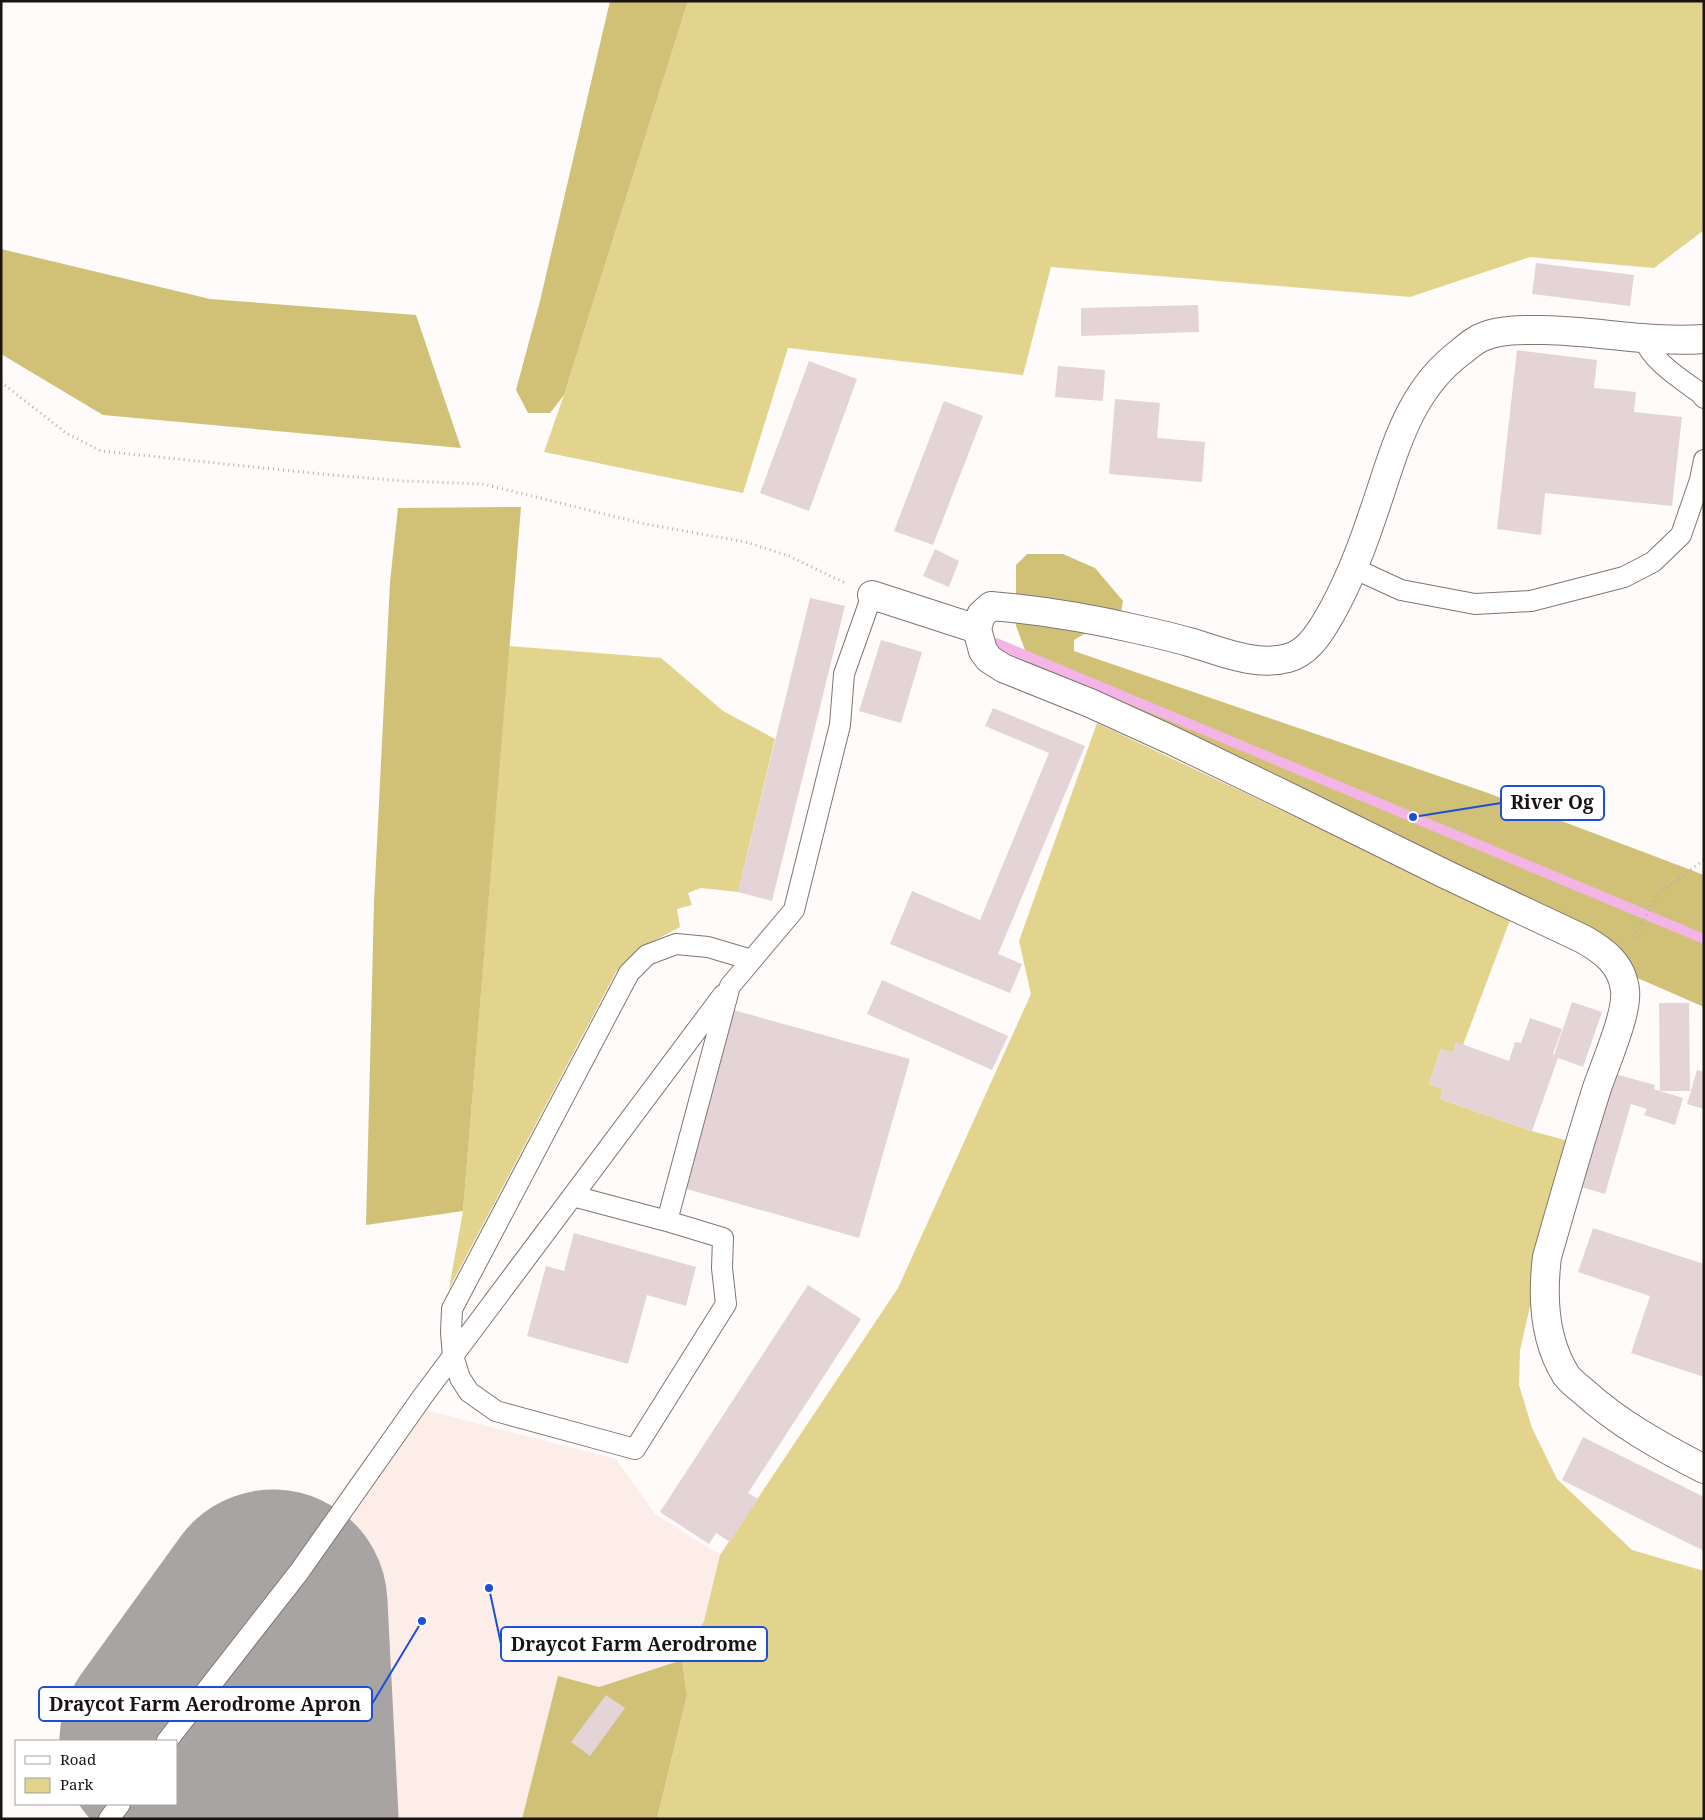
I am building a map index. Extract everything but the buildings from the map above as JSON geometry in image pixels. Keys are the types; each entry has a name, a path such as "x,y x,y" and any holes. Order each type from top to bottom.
{"street":[{"path":"1704,339 1643,338 1572,331 1532,330 1500,332 1478,339 1453,357 1431,378 1403,425 1353,568 1340,599 1317,637 1303,651 1288,658 1255,661 1184,640 1133,628 1033,609 991,606 981,616 977,628 983,651 989,659 1003,668 1090,703 1297,801 1446,875 1583,939 1598,947 1615,962 1623,979 1625,989 1624,1010 1598,1088 1547,1257 1543,1283 1546,1322 1553,1349 1567,1376 1596,1403 1661,1447 1704,1469"},
{"path":"872,595 977,628"}],"lane":[{"path":"1643,338 1646,345 1661,362 1703,395"},
{"path":"1353,568 1401,590 1475,604 1531,601 1624,577 1653,562 1681,534 1700,480 1704,460"},
{"path":"168,1740 299,1572 453,1356 730,986 794,910 840,725 844,674 872,595"},
{"path":"573,1196 723,1238 722,1268 726,1304 635,1449 496,1410 469,1392 460,1378 453,1356 450,1333 452,1309 629,973 647,955 676,944 708,947 752,960"},
{"path":"667,1221 730,986"},
{"path":"109,1819 119,1805"}],"path":[{"path":"1,382 66,433 101,451 331,475 404,481 483,484 645,524 708,534 770,549 872,595"},
{"path":"1638,928 1659,893 1704,860"}],"shaded area":[{"path":"610,1 688,1 564,395 550,413 528,413 516,390 540,301"},
{"path":"1,249 210,299 416,315 461,448 103,415 1,354"},
{"path":"521,507 463,1211 366,1225 374,903 390,582 398,508"},
{"path":"1027,554 1063,554 1095,568 1123,601 1121,612 1074,640 1074,651 1488,793 1704,875 1704,1007 1619,970 1031,666 1016,626 1016,565"},
{"path":"436,1365 429,1411 616,1459 655,1514 720,1555 704,1621 682,1660 599,1687 558,1676 522,1819 91,1819 102,1805 178,1805 178,1740 151,1740"},
{"path":"682,1660 687,1695 657,1819 522,1819 558,1676 599,1687"}],"green space":[{"path":"688,1 1704,1 1704,230 1654,268 1530,257 1410,297 1051,267 1023,375 788,348 743,493 544,452 564,395"},
{"path":"509,646 661,658 723,711 775,739 738,892 701,888 688,893 692,905 677,909 680,927 648,944 616,972 449,1289 463,1211"},
{"path":"1097,723 1510,920 1463,1045 1456,1043 1453,1053 1441,1049 1429,1084 1443,1089 1440,1099 1532,1131 1568,1141 1520,1350 1519,1385 1532,1428 1557,1479 1632,1550 1704,1571 1704,1819 657,1819 687,1695 682,1660 704,1621 720,1555 898,1288 1031,994 1019,941"}],"waterway":[{"path":"996,643 1704,939"}],"runway":[{"path":"175,1740 273,1604 284,1819"}],"place":[{"name":"River Og","path":"1413,817"},
{"name":"Draycot Farm Aerodrome","path":"489,1588"},
{"name":"Draycot Farm Aerodrome Apron","path":"422,1621"}]}
